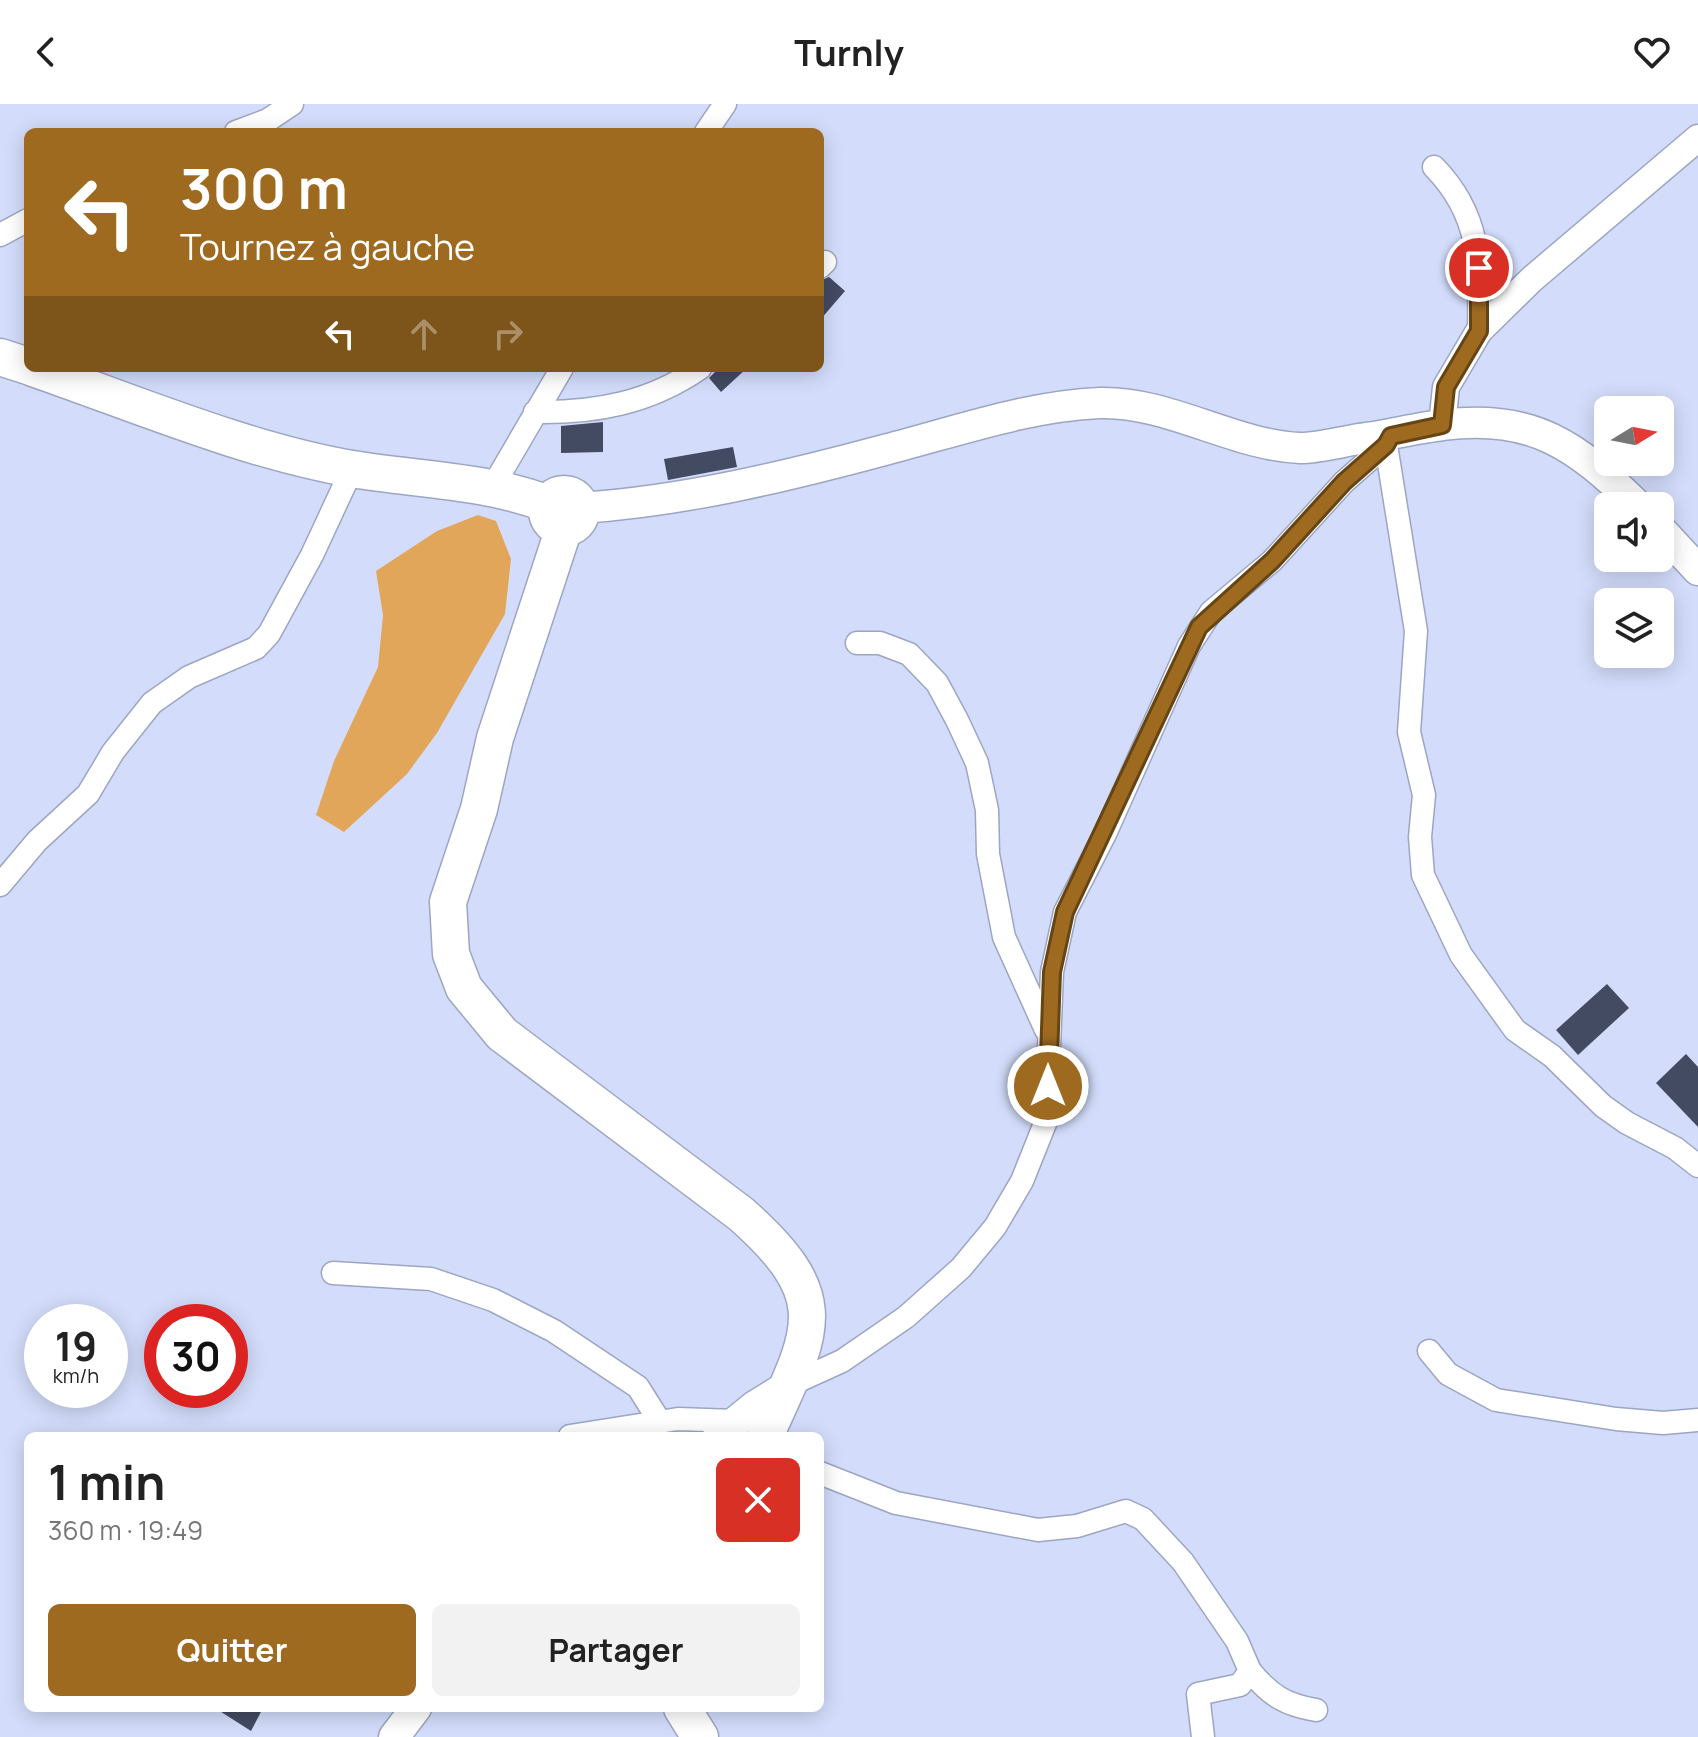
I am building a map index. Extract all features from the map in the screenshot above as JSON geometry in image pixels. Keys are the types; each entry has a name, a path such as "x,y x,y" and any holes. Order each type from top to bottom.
{"highway":[{"path":"0,357 24,365"},
{"path":"46,372 290,454 352,469 493,486 564,513 495,738 479,809 448,902 451,954 464,988 502,1034 741,1214 777,1246 796,1272 807,1303 805,1344 787,1386 751,1432"},
{"path":"684,1712 700,1737"}],"main road":[{"path":"564,513 639,504 820,468 1026,413 1104,403 1154,412 1266,444 1291,447 1389,441 1442,425 1507,422 1546,433 1583,455 1623,492"},
{"path":"1674,544 1698,570"},
{"path":"394,1737 413,1712"}],"street":[{"path":"247,128 268,120 292,104"},
{"path":"709,128 725,104"},
{"path":"1442,425 1446,387 1479,331 1532,279 1698,138"},
{"path":"1434,167 1451,184 1474,231 1479,268 1479,331"},
{"path":"0,235 24,222"},
{"path":"493,486 560,372"},
{"path":"535,412 597,410 670,387 694,372"},
{"path":"787,1386 842,1361 906,1317 961,1268 995,1227 1022,1181 1043,1135 1048,1104 1052,972 1068,904 1105,834 1199,627 1272,561 1344,482 1389,441"},
{"path":"1389,441 1416,631 1409,732 1424,795 1420,837 1423,875 1461,955 1515,1030 1539,1044 1615,1115 1675,1148 1698,1166"},
{"path":"0,885 37,841 88,794 113,752 152,703 189,677 256,648 269,634 312,555 352,469"},
{"path":"857,643 880,643 909,654 937,683 957,720 977,763 984,798 988,854 1004,937 1022,983 1048,1034"},
{"path":"333,1273 431,1279 493,1300 554,1331 638,1387 660,1422"},
{"path":"1429,1351 1448,1374 1496,1400 1616,1419 1663,1423 1698,1420"},
{"path":"607,1432 660,1422 742,1432"},
{"path":"824,1475 896,1503 1038,1530 1077,1526 1126,1511 1143,1519 1183,1562 1237,1641 1250,1671 1264,1688 1287,1705 1316,1710"},
{"path":"1203,1737 1198,1694 1240,1685 1250,1671"}],"shaded area":[{"path":"478,515 496,521 511,559 505,614 437,733 407,774 344,832 316,815 334,761 378,667 383,615 376,571 437,531"}],"building":[{"path":"829,277 845,291 824,315 824,279"},
{"path":"715,372 743,372 721,392 709,378"},
{"path":"603,422 603,452 561,453 561,426"},
{"path":"733,447 737,467 668,480 664,459"},
{"path":"1607,984 1629,1008 1578,1055 1556,1030"},
{"path":"1686,1054 1698,1067 1698,1127 1656,1083"},
{"path":"221,1712 261,1712 251,1731"}],"route":[{"path":"1048,1086 1049,997 1065,912 1078,880 1105,834 1160,707 1199,627 1211,612 1272,561 1344,482 1386,445 1391,436 1442,425 1446,387 1459,360 1479,331 1479,268"}]}
